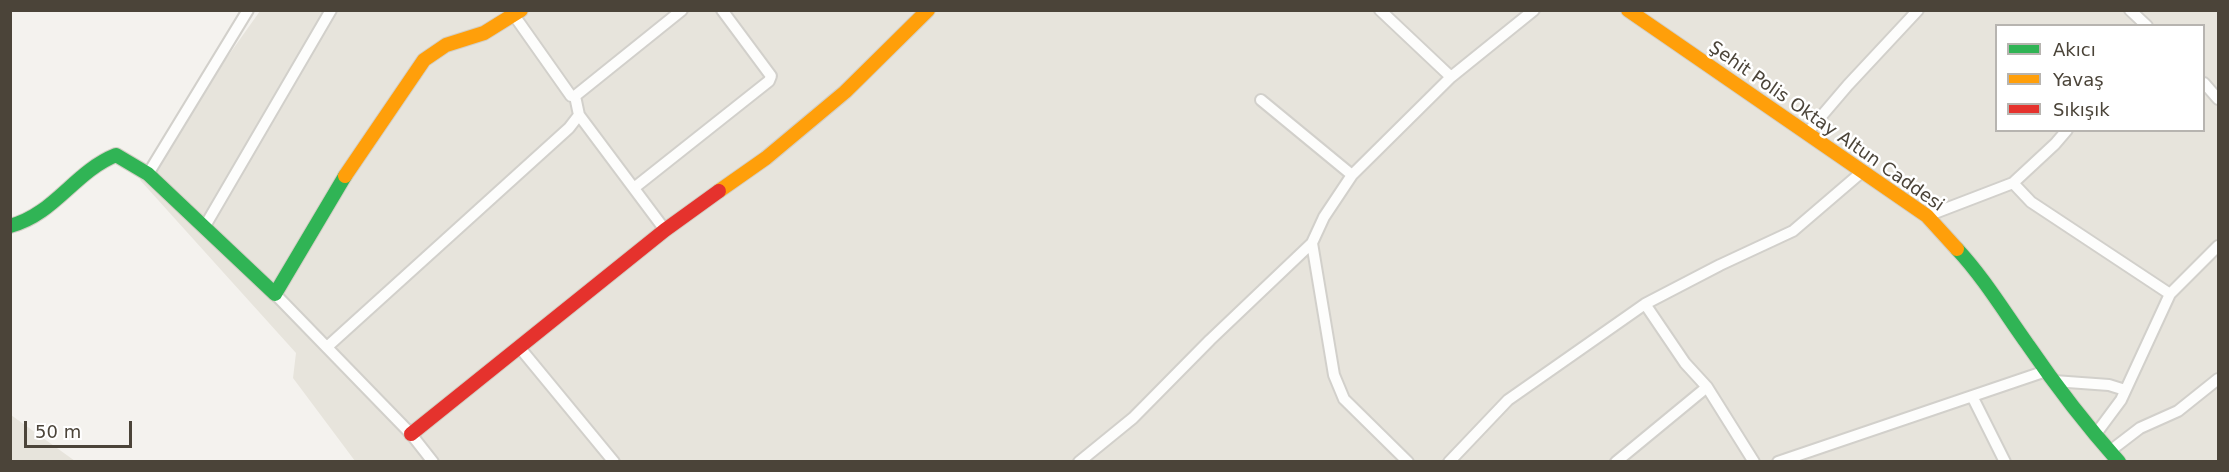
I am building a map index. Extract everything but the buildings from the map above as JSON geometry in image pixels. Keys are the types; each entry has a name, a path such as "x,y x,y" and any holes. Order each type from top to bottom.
{"street":[{"path":"147,174 248,10"},
{"path":"205,226 332,10"},
{"path":"575,96 682,10"},
{"path":"634,188 769,81 771,76 722,10"},
{"path":"411,434 665,230 775,151 845,92 928,10"},
{"path":"1380,10 1451,76"},
{"path":"1079,462 1133,418 1210,340 1312,243 1324,217 1352,175 1451,76 1534,10"},
{"name":"Şehit Polis Oktay Altun Caddesi","path":"1628,10 1927,216 1972,266 2050,376 2114,456"},
{"path":"1807,133 1918,10"},
{"path":"2130,10 2145,24"},
{"path":"275,294 346,174 424,60 446,45 484,33 515,12 571,96 575,96"},
{"path":"2205,84 2218,99"},
{"path":"575,96 579,115 665,230"},
{"path":"1261,100 1352,175"},
{"path":"327,347 569,128 579,115"},
{"path":"1927,216 2013,183 2065,132"},
{"path":"10,226 21,225 49,207 105,158 116,154 147,174 275,294 411,434 433,462"},
{"path":"1449,462 1508,400 1645,304 1793,231 1863,171"},
{"path":"2013,183 2031,202 2170,294"},
{"path":"1312,243 1334,375 1344,399 1408,462"},
{"path":"2095,435 2121,400 2170,294 2218,246"},
{"path":"1645,304 1685,363 1707,387 1754,462"},
{"path":"520,348 614,462"},
{"path":"1778,462 1972,396 2050,376 2109,385 2124,390"},
{"path":"2114,456 2140,428 2178,411 2218,379"},
{"path":"1616,462 1707,387"},
{"path":"1972,396 2006,462"}],"shaded area":[{"path":"260,11 2218,11 2218,461 355,461 293,378 296,353 140,180"},
{"path":"11,415 75,461 11,461"}],"traffic: fast":[{"path":"10,226 40,212 101,162 116,155 148,174 275,294 345,176"},
{"path":"1957,249 1985,284 2060,390 2119,462"}],"traffic: slow":[{"path":"345,176 424,60 446,45 484,33 521,10"},
{"path":"719,191 766,158 845,92 928,10"},
{"path":"1628,10 1927,216 1957,249"}],"traffic: jam":[{"path":"411,434 665,230 719,191"}]}
